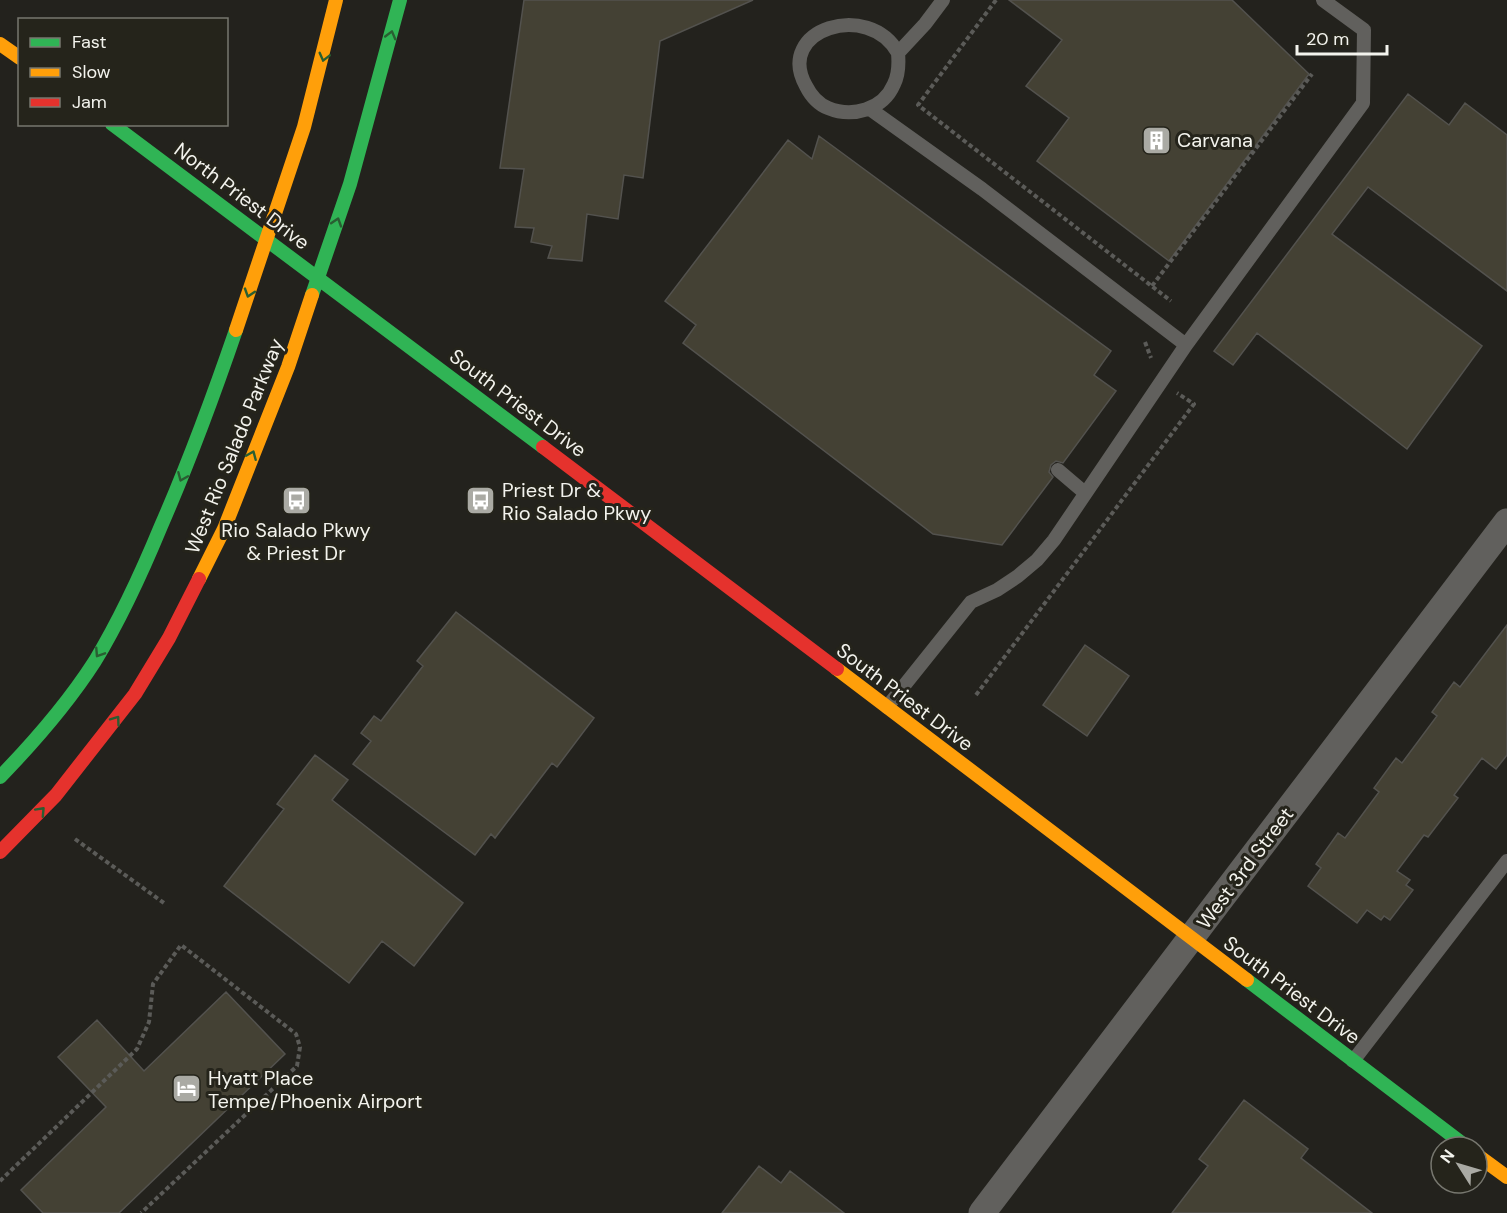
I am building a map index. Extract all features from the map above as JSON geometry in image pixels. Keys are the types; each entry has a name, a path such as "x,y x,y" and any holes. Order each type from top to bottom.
{"main road":[{"name":"West Rio Salado Parkway","path":"0,777 26,751 75,690 105,644 124,609 187,464 237,331 312,103 336,0"},
{"name":"West Rio Salado Parkway","path":"0,852 56,795 135,694 169,638 224,529 288,367 319,278 350,184 400,0"},
{"path":"0,44 18,57"},
{"name":"North Priest Drive","path":"115,126 319,278"},
{"name":"South Priest Drive","path":"319,278 1451,1135"},
{"path":"1489,1164 1507,1177"}],"street":[{"name":"West 3rd Street","path":"982,1213 1507,522"}],"lane":[{"path":"898,53 925,24 943,0"},
{"path":"886,708 970,602 996,590 1037,560 1186,345 1363,103 1364,30 1323,0"},
{"path":"852,13 868,16 882,25 892,38 898,53 899,70 894,86 884,99 870,109 854,113 838,112 823,106 810,95 802,80 799,64 802,48 809,34 821,22 836,15 852,13"},
{"path":"870,109 982,189 1186,345"},
{"path":"1058,470 1085,493"},
{"path":"1353,1061 1507,861"}],"path":[{"path":"996,0 918,105 1171,301"},
{"path":"1152,286 1312,74"},
{"path":"75,839 164,903"},
{"path":"0,1181 137,1049 149,1022 153,984 181,945 296,1034 300,1047 297,1066 141,1213"}],"building":[{"path":"524,0 753,0 660,41 643,178 624,175 618,219 587,214 582,261 548,258 552,246 531,242 534,228 515,227 524,169 500,168"},
{"name":"Carvana","path":"1009,0 1232,0 1309,74 1169,261 1037,161 1069,118 1026,86 1062,40"},
{"path":"1408,94 1449,125 1465,103 1507,135 1507,291 1368,187 1332,234 1482,346 1407,449 1257,333 1233,365 1214,351"},
{"path":"819,136 1111,351 1094,375 1116,391 1063,463 1056,461 1051,465 1049,472 1053,477 1002,545 933,534 683,343 696,325 665,301 788,140 812,159"},
{"path":"456,612 594,718 557,767 552,763 495,838 491,834 475,855 353,764 371,741 361,733 374,716 381,721 423,666 417,661"},
{"path":"1507,625 1507,755 1496,769 1482,758 1454,795 1458,798 1428,837 1424,835 1397,871 1410,880 1406,885 1413,890 1390,920 1384,916 1381,920 1367,910 1357,923 1308,886 1321,868 1316,864 1338,833 1345,838 1379,792 1374,788 1396,758 1402,763 1437,716 1432,712 1454,682 1460,687"},
{"path":"1085,645 1129,676 1087,736 1043,705"},
{"path":"315,755 348,780 332,800 463,903 414,966 382,941 349,983 224,886 284,809 277,804"},
{"name":"Hyatt Place Tempe/Phoenix Airport","path":"226,992 285,1054 119,1213 43,1213 21,1190 106,1107 58,1057 97,1020 144,1071"},
{"path":"1244,1100 1308,1149 1301,1158 1372,1213 1172,1213 1208,1166 1199,1159"},
{"path":"759,1166 781,1183 790,1171 844,1213 722,1213"}],"traffic: fast":[{"path":"312,295 350,184 400,0"},
{"path":"115,126 543,447"},
{"path":"0,777 74,692 114,628 139,578 181,478 236,330"},
{"path":"1247,980 1451,1135"}],"traffic: slow":[{"path":"236,330 304,127 336,0"},
{"path":"0,44 18,57"},
{"path":"199,579 224,529 288,367 312,295"},
{"path":"837,669 1247,980"},
{"path":"1489,1164 1507,1177"}],"traffic: jam":[{"path":"543,447 837,669"},
{"path":"0,852 56,795 135,694 169,638 199,579"}],"place":[{"name":"Carvana","path":"1156,140"},
{"name":"Rio Salado Pkwy & Priest Dr","path":"296,500"},
{"name":"Priest Dr & Rio Salado Pkwy","path":"481,501"},
{"name":"Hyatt Place Tempe/Phoenix Airport","path":"187,1089"}]}
